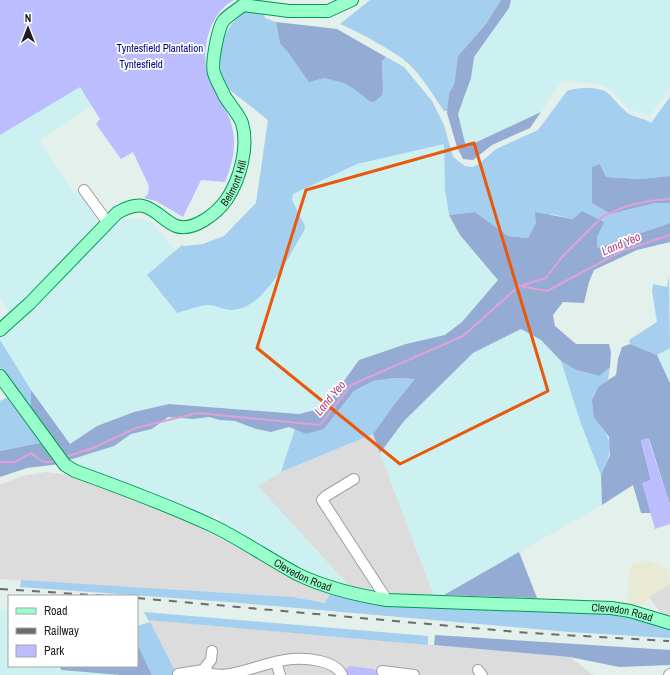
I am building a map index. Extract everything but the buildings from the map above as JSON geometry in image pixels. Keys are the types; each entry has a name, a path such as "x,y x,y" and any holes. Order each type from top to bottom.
{"main road":[{"name":"Belmont Hill","path":"0,330 30,303 117,213 130,207 142,205 156,211 176,226 188,227 211,215 227,199 237,177 243,157 244,139 242,123 224,95 213,72 216,44 223,21 243,5 289,11 328,11 352,0"},
{"name":"Clevedon Road","path":"0,376 59,459 75,472 180,511 224,532 297,574 331,588 354,595 387,600 610,608 630,611 670,623"}],"street":[{"path":"84,190 108,223"},
{"path":"354,479 322,500 387,600"},
{"path":"203,670 211,660 212,651"},
{"path":"178,674 203,670 212,674 234,674 292,659 325,663 340,670 342,675"},
{"path":"276,662 280,675"},
{"path":"382,671 414,675"}],"highlighted area":[{"path":"474,143 548,391 400,464 257,348 306,190"}],"shaded area":[{"path":"370,0 501,0 486,24 458,56 454,86 449,93 448,111 444,111 419,75 403,59 376,42 340,24"},
{"path":"501,0 511,0 509,8 474,57 471,78 458,114 466,147 541,112 530,128 492,145 473,160 463,159 457,147 447,113 449,93 454,85 458,56 486,24"},
{"path":"511,0 670,0 670,88 650,116 630,110 611,90 600,84 562,81 541,112 466,148 458,114 471,78 474,57 509,8"},
{"path":"244,10 263,10 265,18 276,22 280,44 309,81 324,78 336,79 349,85 369,101 383,90 382,61 386,57 404,67 432,101 444,125 453,157 465,166 472,167 479,164 496,149 538,130 567,91 595,88 605,91 629,114 651,123 670,97 670,176 641,179 606,177 600,164 592,168 593,203 611,214 655,203 670,203 670,223 597,248 597,237 573,219 551,214 536,223 528,238 508,236 475,212 449,215 445,190 444,144 357,164 293,194 292,200 305,226 304,231 275,279 265,291 255,301 244,307 232,310 207,305 177,313 147,275 182,245 203,244 224,236 256,203 268,120 222,84 220,62 222,44 225,35 229,27"},
{"path":"276,22 337,29 386,57 382,61 382,95 374,102 369,101 353,88 344,83 325,78 309,82 287,51 280,44"},
{"path":"80,87 92,105 40,140 74,194 79,192 100,224 11,315 0,296 0,135"},
{"path":"444,143 445,190 449,215 498,280 462,322 445,336 406,344 359,360 331,399 315,410 299,414 169,404 134,412 98,426 69,444 21,376 0,340 90,248 123,219 141,219 151,221 176,250 147,275 177,312 206,305 217,306 305,226 292,200 293,194 357,164"},
{"path":"600,164 606,177 641,179 670,176 670,203 655,203 611,214 592,203 592,167"},
{"path":"582,211 604,222 597,237 597,248 670,223 670,242 637,250 594,270 589,282 584,303 563,302 553,315 555,326 576,344 609,344 611,352 610,367 599,376 576,370 561,361 541,340 521,329 473,353 404,421 380,453 373,434 415,379 395,378 373,381 354,391 324,429 306,434 289,427 271,432 256,429 235,421 220,420 209,417 193,419 168,417 152,429 131,434 114,446 66,461 31,408 31,390 70,444 97,426 134,412 169,404 299,414 315,410 331,399 359,360 406,344 445,335 462,322 498,280 460,235 449,215 475,212 508,236 528,238 536,223 535,212 573,219"},
{"path":"669,276 670,348 657,355 630,344 629,340 657,322 652,291 653,284 667,287"},
{"path":"521,329 541,340 561,361 580,421 601,475 602,505 444,595 434,596 380,453 404,421 473,353"},
{"path":"0,340 31,390 31,408 0,367"},
{"path":"630,344 657,355 670,383 670,505 649,439 641,441 651,480 643,483 651,513 641,513 633,485 602,505 601,475 610,455 609,437 594,418 592,400 599,386 616,375 618,359 622,347"},
{"path":"670,348 670,383 657,355"},
{"path":"561,361 576,370 598,376 610,367 608,380 599,386 594,418 605,433 610,445 610,451 601,475 580,421"},
{"path":"395,378 416,379 393,406 373,434 281,472 295,429 306,434 324,429 354,391 373,381"},
{"path":"8,397 44,442 0,451 0,401"},
{"path":"168,417 193,419 209,417 220,420 235,421 256,429 271,432 289,427 295,429 281,472 258,486 353,590 316,578 217,524 221,517 215,514 211,522 172,501 81,470 66,461 114,446 131,434 152,429"},
{"path":"373,434 434,596 353,590 257,486 281,472"},
{"path":"44,442 60,464 27,468 0,477 0,451"},
{"path":"46,472 68,475 165,509 255,557 330,594 325,603 293,597 0,579 0,485 22,476"},
{"path":"519,552 537,598 444,595"},
{"path":"647,560 668,569 670,584 649,597 639,609 628,607 629,567"},
{"path":"21,580 293,597 325,603 330,594 375,602 613,612 670,627 670,638 569,632 229,602 20,587"},
{"path":"670,584 670,618 662,615 649,597"},
{"path":"0,610 8,610 8,667 60,667 61,670 120,675 0,675"},
{"path":"144,612 428,636 428,645 148,620"},
{"path":"148,620 570,657 593,675 177,675"},
{"path":"150,622 177,675 152,675 138,645 138,626"},
{"path":"435,635 670,650 670,665 619,667 570,657 434,645"},
{"path":"138,645 152,675 120,675 61,670 60,667 138,667"}],"green space":[{"name":"Tyntesfield","path":"0,0 234,0 225,6 212,24 208,36 205,59 210,81 229,118 234,137 233,156 225,182 201,180 183,217 156,201 144,198 148,194 149,186 133,152 121,159 96,124 100,119 80,87 0,135"},
{"path":"648,438 670,505 670,524 655,529 642,483 651,480 641,440"},
{"path":"350,666 373,669 390,675 344,675 343,671"}],"waterway":[{"path":"520,286 546,278 562,257 603,216 627,206 649,201 670,199"},
{"name":"Land Yeo","path":"65,457 93,448 136,428 197,413 320,425 351,385 463,336 519,286 547,291 622,251 670,235"},
{"name":"Land Yeo","path":"0,462 15,462 31,453 37,458 46,462 57,460"}],"railway":[{"path":"0,589 93,595"},
{"path":"138,598 529,633 669,641"}],"park label":[{"name":"Tyntesfield Plantation","path":"160,48"}]}
